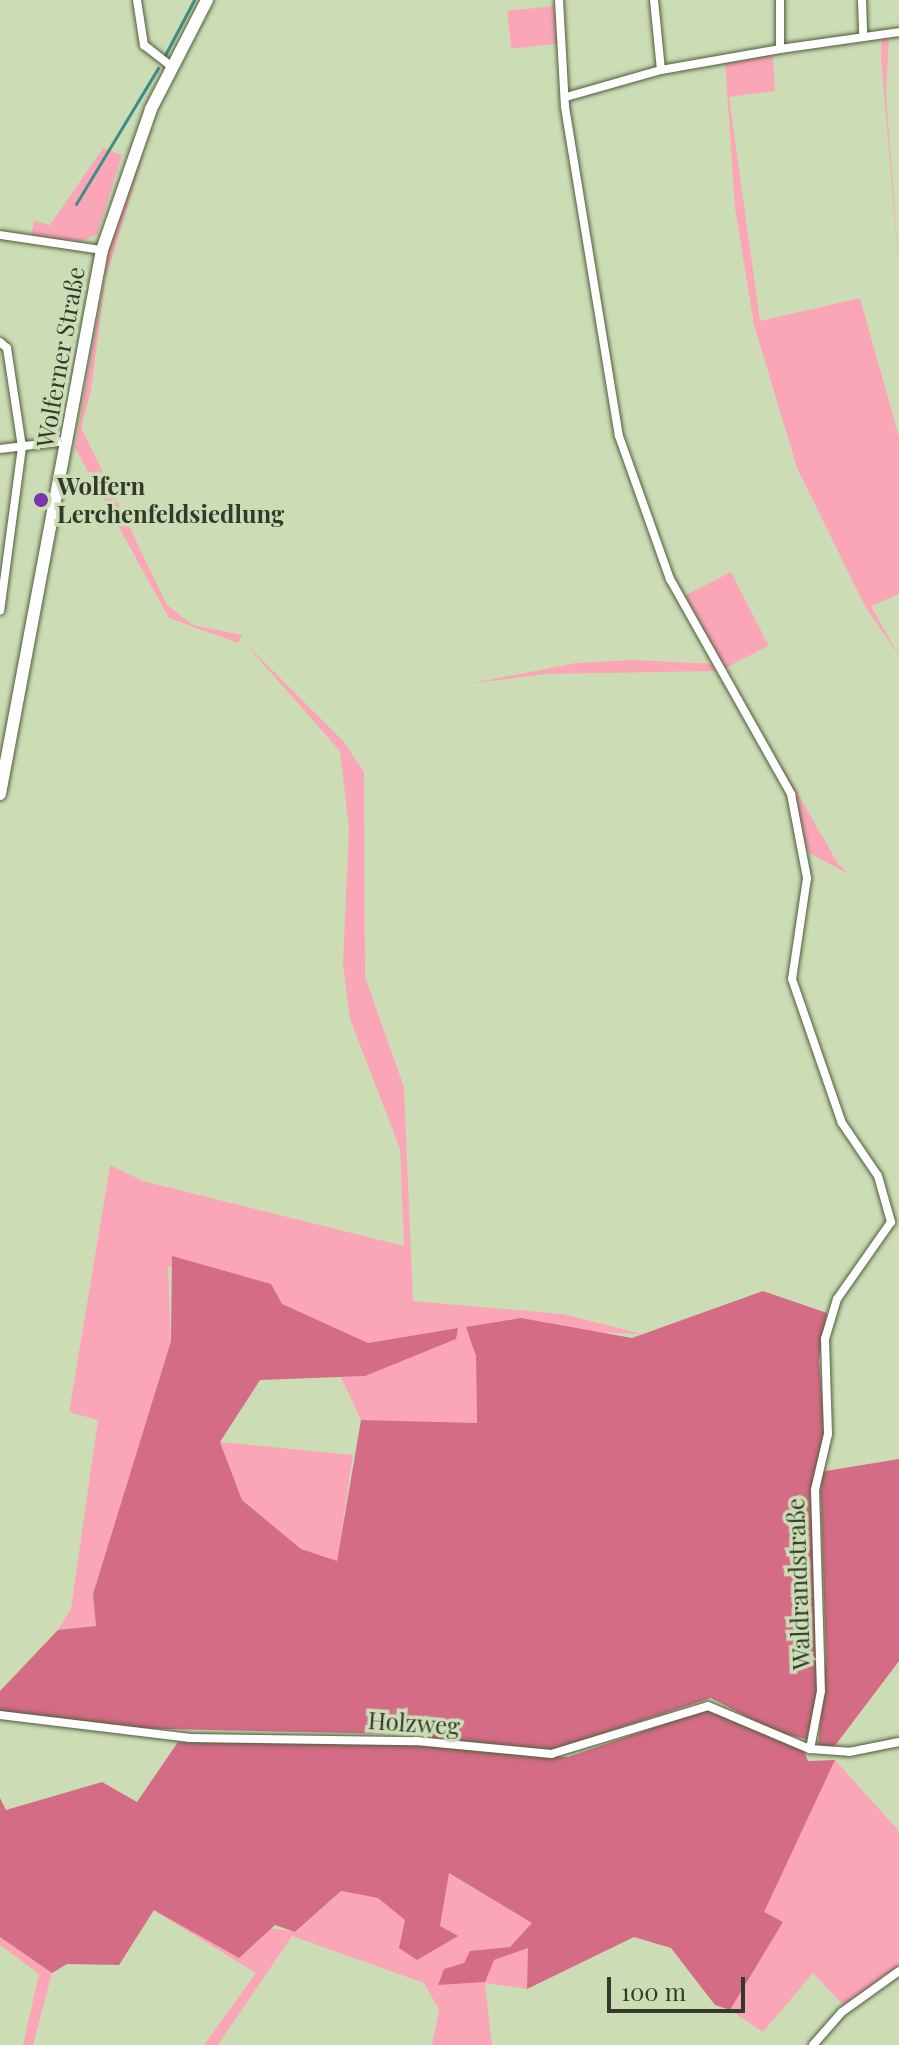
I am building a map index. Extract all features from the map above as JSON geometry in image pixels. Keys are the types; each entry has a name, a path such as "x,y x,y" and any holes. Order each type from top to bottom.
{"main road":[{"name":"Wolferner Straße","path":"0,794 102,250 171,66 207,0"}],"street":[{"path":"137,0 144,45 171,66"},
{"path":"559,0 566,97 661,70 899,32"},
{"path":"654,0 661,70"},
{"path":"780,0 780,49"},
{"path":"862,0 863,37"},
{"name":"Waldrandstraße","path":"566,97 603,366 638,500 670,579 778,766 800,823 806,891 792,979 842,1123 878,1176 895,1220 837,1299 825,1339 828,1434 815,1490 821,1691 810,1749"},
{"path":"0,235 102,250"},
{"path":"0,342 7,348 22,447 4,555 0,611"},
{"path":"0,449 67,441"},
{"name":"Holzweg","path":"0,1715 189,1738 416,1741 551,1754 708,1706 810,1749"},
{"path":"810,1749 899,1742"},
{"path":"813,2045 842,2012 899,1971"}],"shaded area":[{"path":"554,6 558,44 511,49 507,11"},
{"path":"889,37 886,95 899,267 881,59 882,38"},
{"path":"773,55 775,91 729,97 760,321 860,298 899,437 899,594 871,606 899,656 866,608 797,468 754,325 735,208 725,62"},
{"path":"146,146 105,280 91,391 81,427 167,605 193,625 242,635 238,643 169,618 75,448 111,240"},
{"path":"103,148 122,155 97,234 83,241 31,237 34,221 50,225"},
{"path":"731,572 769,646 721,670 684,596"},
{"path":"242,640 343,741 364,772 365,977 404,1087 413,1301 563,1314 642,1334 467,1327 476,1356 477,1424 361,1420 341,1377 365,1376 458,1328 368,1343 168,1266 171,1341 93,1594 96,1626 58,1630 71,1609 98,1420 69,1412 110,1165 143,1181 404,1246 400,1149 350,1019 343,964 349,828 340,751"},
{"path":"633,660 715,664 718,671 546,674 468,684 576,663"},
{"path":"781,764 838,864 849,874 809,853"},
{"path":"172,1256 271,1284 282,1304 368,1343 458,1328 456,1339 365,1376 260,1380 220,1442 242,1500 301,1549 337,1561 361,1420 477,1423 476,1356 466,1327 521,1318 632,1338 763,1291 827,1313 819,1360 825,1433 811,1490 818,1691 807,1739 778,1733 711,1698 552,1750 395,1734 122,1728 0,1711 0,1691 58,1630 96,1626 93,1594 171,1341"},
{"path":"220,1442 353,1455 337,1561 301,1549 242,1500"},
{"path":"899,1459 899,1661 834,1747 818,1747 826,1659 820,1472"},
{"path":"708,1709 804,1751 808,1761 835,1760 764,1912 783,1922 730,2010 715,2005 671,1948 634,1937 527,1989 528,1948 494,1960 485,1982 438,1985 444,1969 464,1963 470,1951 510,1947 532,1923 449,1873 440,1926 458,1936 417,1960 399,1948 405,1920 378,1898 341,1891 295,1932 275,1925 239,1958 154,1910 119,1965 67,1964 52,1973 0,1937 0,1798 6,1810 102,1782 137,1802 178,1742 417,1745 568,1757"},
{"path":"835,1760 899,1831 899,1976 845,2007 813,1973 763,2032 730,2010 782,1923 763,1912"},
{"path":"448,1873 533,1923 510,1947 470,1951 494,1960 529,1947 527,1989 485,1983 492,2045 432,2045 439,2010 424,1983 292,1936 218,2045 204,2045 256,1973 153,1910 296,1932 341,1891 378,1898 405,1920 423,1951 457,1936 440,1927"},
{"path":"0,1937 52,1973 33,2045 23,2045 39,1974 0,1945"}],"waterway":[{"path":"165,55 194,0"},
{"path":"76,204 158,68"}],"place":[{"name":"Wolfern Lerchenfeldsiedlung","path":"41,500"}]}
